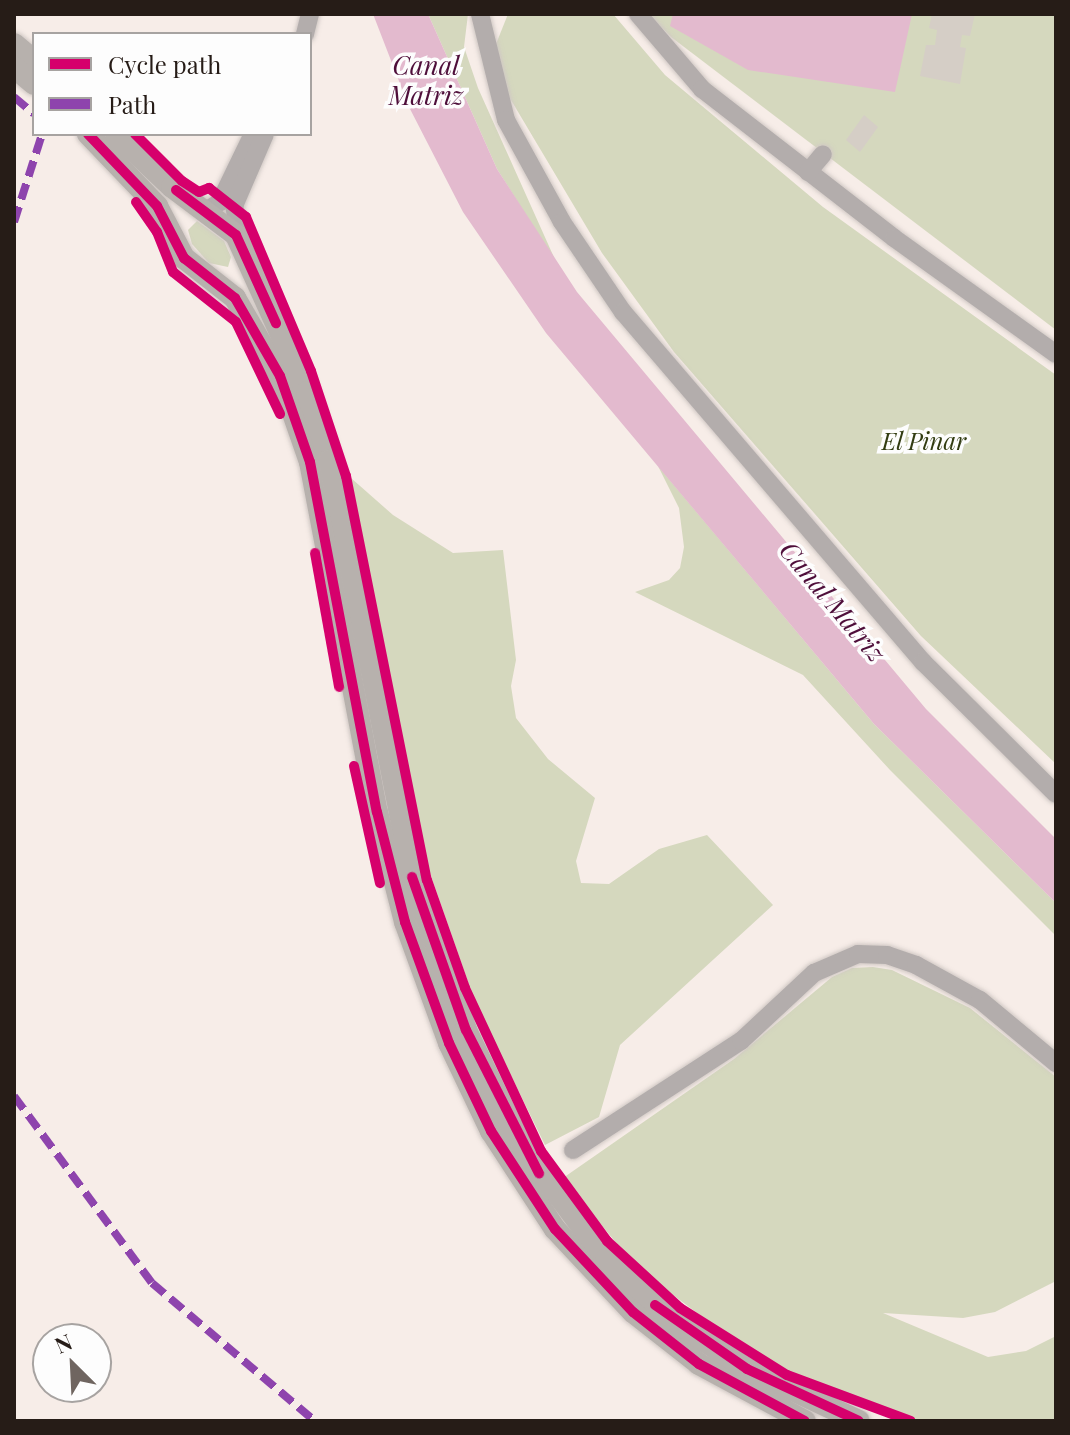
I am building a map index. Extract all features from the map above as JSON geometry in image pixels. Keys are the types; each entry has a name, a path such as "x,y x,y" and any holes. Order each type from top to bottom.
{"main road":[{"path":"14,44 32,59"},
{"path":"14,67 32,82"},
{"path":"90,136 157,206 192,267 212,276 239,275 243,250"},
{"path":"118,136 205,210 243,250 323,436 413,880 453,999 509,1122 581,1231 655,1305 747,1369 859,1421"},
{"path":"178,247 183,219 205,210"},
{"path":"212,276 260,335 304,442 391,870 415,956 478,1107 543,1214 613,1294 699,1364 805,1421"}],"street":[{"path":"480,14 506,120 538,182 600,279 923,662 1056,794"},
{"path":"638,14 702,89 808,172 1056,354"},
{"path":"205,210 220,202 252,136"},
{"path":"243,250 234,206 264,136"},
{"path":"808,172 823,154"},
{"path":"573,1150 741,1041 814,973 858,954 887,955 916,965 980,1000 1056,1063"}],"green space":[{"path":"428,14 468,14 464,47 478,88 557,264 497,169"},
{"name":"El Pinar","path":"508,14 613,14 665,75 823,207 1056,375 1056,764 921,636 674,352 602,253 505,90 494,49"},
{"path":"648,14 1056,14 1056,330 671,37"},
{"path":"197,221 224,241 231,257 228,267 209,263 192,244 188,230"},
{"path":"658,466 874,724 1056,903 1056,936 890,770 803,675 635,592 669,580 680,568 684,547 679,508"},
{"path":"351,478 393,515 453,553 503,550 516,660 511,686 516,718 548,759 595,798 576,861 581,883 609,884 659,849 707,835 773,905 620,1045 599,1117 545,1145 475,1002 425,859"},
{"path":"852,968 892,970 970,1008 1056,1077 1056,1281 995,1312 963,1318 883,1313 988,1357 1026,1351 1056,1336 1056,1421 923,1421 853,1401 789,1372 733,1340 660,1285 622,1250 563,1178 734,1059 832,977"}],"water":[{"name":"Canal Matriz","path":"373,14 428,14 497,169 577,292 926,709 1056,839 1056,903 874,724 546,333 463,212 409,107"},
{"path":"673,14 912,14 895,92 748,70 670,26"}],"building":[{"path":"932,14 975,14 970,36 962,35 960,47 966,48 960,84 920,76 926,45 935,45 937,30 929,28"},
{"path":"864,115 878,127 860,152 846,140"}],"marked path":[{"path":"14,97 32,112"},
{"path":"14,222 41,136"},
{"path":"14,1096 152,1283 315,1421"}],"cycle path":[{"path":"90,136 157,206 184,258 235,298 280,376 310,462 377,812 405,922 449,1043 491,1131 555,1229 633,1312 699,1364 805,1421"},
{"path":"137,136 182,181 199,192 209,188 246,217 311,371 346,476 427,880 465,988 541,1151 607,1241 680,1308 787,1375 911,1421"},
{"path":"176,190 236,235 276,323"},
{"path":"136,202 157,232 173,272 236,322 280,414"},
{"path":"315,553 339,687"},
{"path":"354,766 380,883"},
{"path":"412,877 466,1030 539,1173"},
{"path":"655,1305 747,1369 859,1421"}]}
